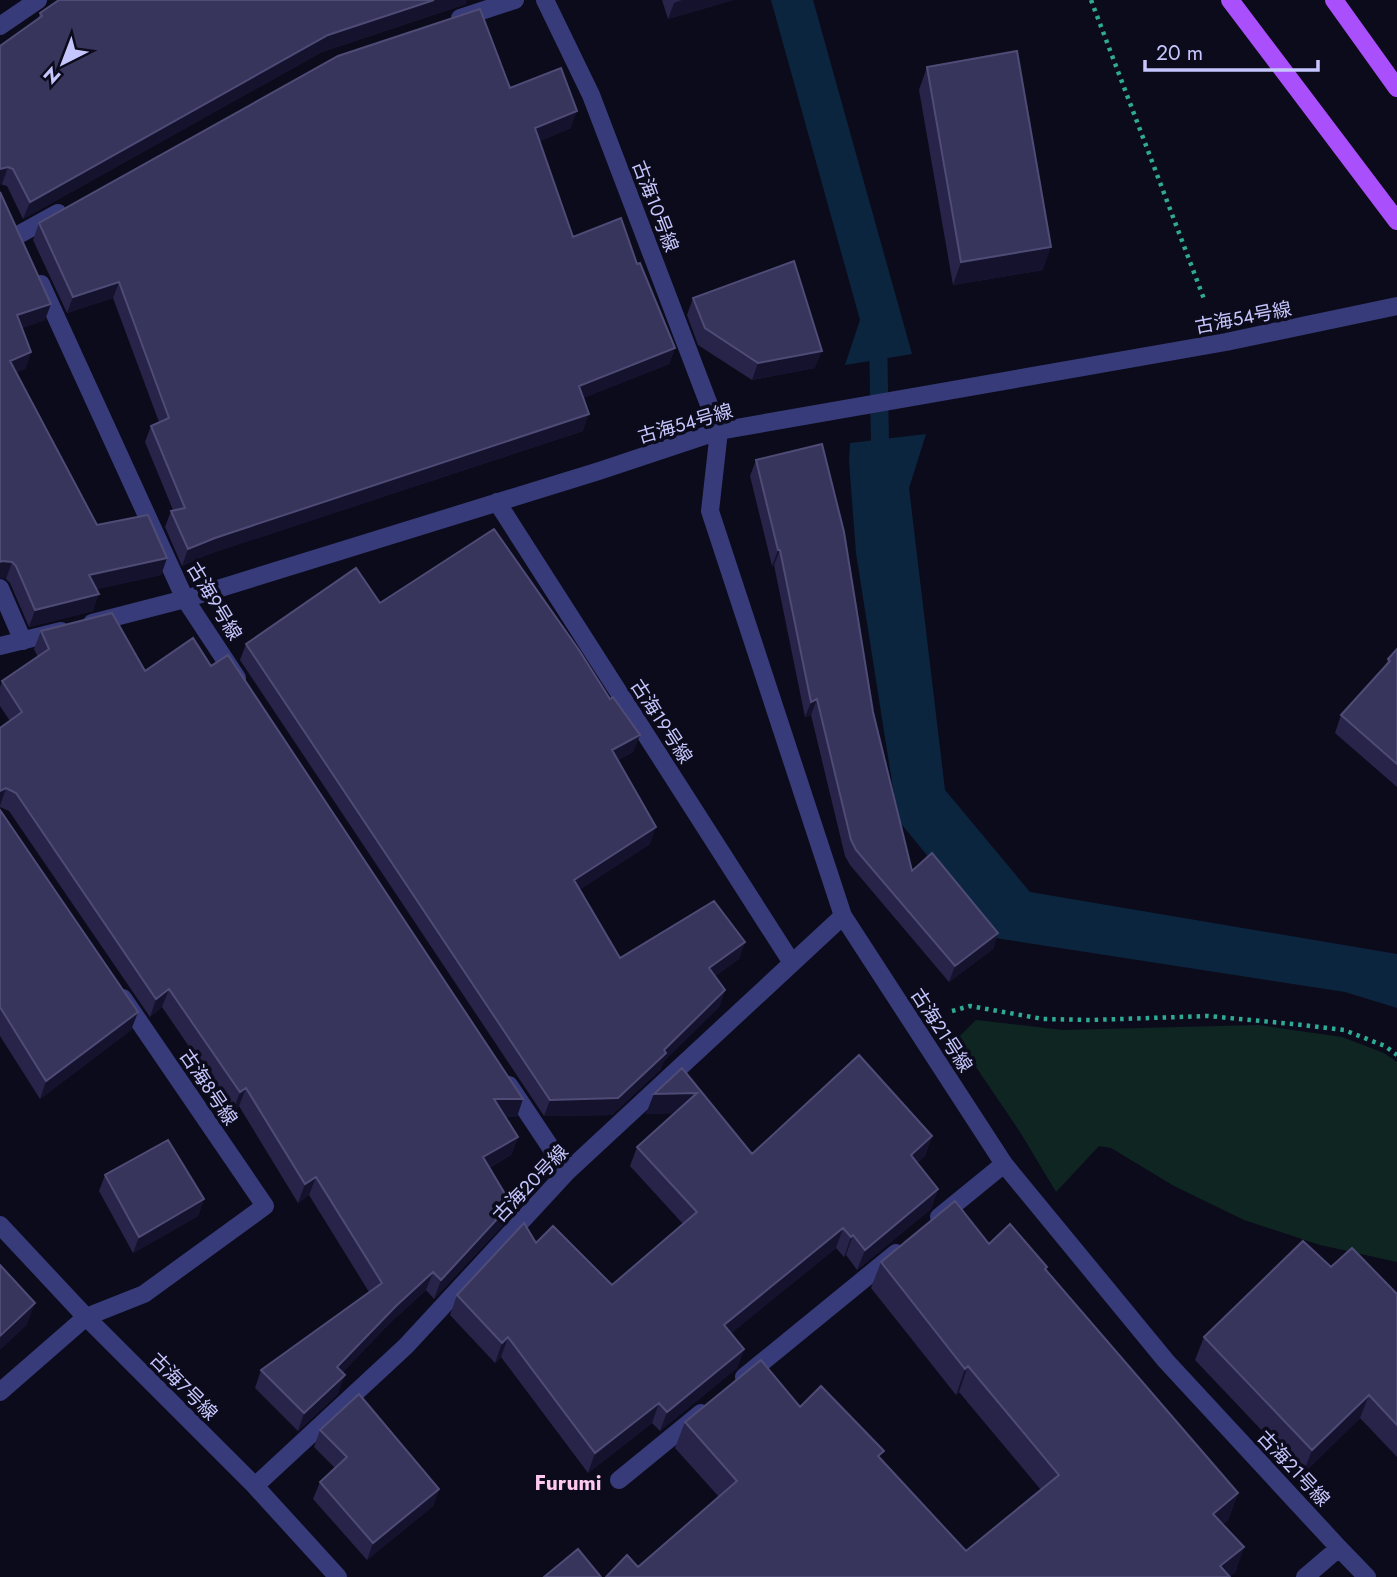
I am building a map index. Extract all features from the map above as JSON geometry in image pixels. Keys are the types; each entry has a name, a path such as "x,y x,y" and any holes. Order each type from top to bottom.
{"main road":[{"path":"1230,0 1397,221"},
{"path":"1334,0 1397,88"}],"street":[{"path":"0,26 38,0"},
{"path":"440,25 515,0"},
{"name":"古海10号線","path":"545,0 591,94 719,431"},
{"path":"9,215 21,242 78,202"},
{"name":"古海9号線","path":"36,273 185,599 246,691"},
{"name":"古海54号線","path":"0,646 185,599 599,471 719,431 1226,342 1397,306"},
{"name":"古海21号線","path":"719,431 710,511 843,916 1004,1164 1166,1361 1367,1577"},
{"name":"古海19号線","path":"497,502 792,963"},
{"path":"0,588 23,641"},
{"name":"古海20号線","path":"255,1486 406,1346 567,1172 843,916"},
{"name":"古海8号線","path":"86,1318 144,1294 265,1206 117,989"},
{"path":"498,1070 567,1172"},
{"path":"929,1225 1004,1164"},
{"name":"古海7号線","path":"0,1224 86,1318 255,1486 338,1577"},
{"path":"620,1480 908,1243"},
{"path":"0,1392 86,1318"},
{"path":"1305,1577 1339,1548"}],"path":[{"path":"1091,0 1203,299"},
{"path":"912,1022 970,1006 1043,1020 1208,1016 1344,1030 1385,1046 1397,1055"}],"green space":[{"path":"976,1020 1063,1030 1258,1025 1342,1037 1384,1053 1397,1062 1397,1262 1320,1245 1244,1220 1174,1186 1111,1148 1099,1146 1056,1192 1020,1132 957,1039"}],"water":[{"path":"771,0 813,0 912,354 845,365 860,320"},
{"path":"926,434 909,488 945,790 1030,892 1397,954 1397,1008 1345,992 995,938 898,820 856,553 850,443"}],"building":[{"path":"59,0 434,0 328,35 30,202 13,169 0,169 0,46 42,16 40,13"},
{"path":"480,9 510,88 561,68 577,111 535,128 573,237 621,218 637,264 640,263 675,348 579,386 589,414 188,549 171,511 185,508 151,426 169,418 119,282 73,297 39,223 338,56"},
{"path":"1017,51 1051,247 961,262 927,67"},
{"path":"0,192 51,304 17,315 31,352 10,361 97,525 148,515 167,558 89,575 99,594 35,610 16,566 12,562 0,562"},
{"path":"794,261 822,351 758,363 705,328 693,298"},
{"path":"822,444 844,532 873,712 912,871 932,853 998,933 955,966 856,850 851,840 817,699 811,702 780,550 756,460"},
{"path":"494,529 610,699 613,697 640,735 612,750 656,827 574,880 620,958 714,901 745,942 709,968 725,990 664,1050 666,1053 618,1098 550,1100 246,644 356,568 380,603"},
{"path":"112,613 145,671 193,638 211,666 228,655 523,1099 494,1099 518,1137 483,1157 511,1204 441,1280 433,1272 396,1306 337,1367 345,1375 304,1413 261,1370 382,1283 316,1177 305,1184 246,1088 240,1092 169,989 156,999 16,793 6,788 0,791 0,728 22,712 2,681 49,649 41,631"},
{"path":"1397,649 1397,764 1341,715 1390,661 1388,659"},
{"path":"0,810 138,1012 46,1081 0,1007"},
{"path":"859,1055 932,1136 911,1155 938,1189 865,1250 853,1235 851,1237 843,1228 724,1325 744,1349 667,1412 659,1403 595,1453 508,1337 502,1343 457,1295 524,1223 536,1243 553,1226 612,1285 697,1212 637,1147 697,1093 654,1094 682,1068 752,1154"},
{"path":"168,1140 204,1199 139,1237 105,1175"},
{"path":"955,1201 989,1244 1010,1224 1047,1267 1045,1269 1238,1493 1213,1514 1244,1547 1220,1566 1230,1577 606,1577 627,1555 638,1567 737,1481 685,1422 761,1360 800,1407 821,1386 884,1451 878,1456 966,1551 1059,1475 968,1366 965,1369 881,1262"},
{"path":"1303,1241 1331,1267 1352,1248 1397,1294 1397,1425 1369,1395 1312,1450 1204,1337"},
{"path":"0,1265 35,1303 0,1336"},
{"path":"359,1394 439,1489 373,1543 320,1482 347,1457 320,1430"},
{"path":"578,1549 601,1577 544,1577"}],"waterway":[{"path":"878,336 880,443 883,462"}],"district":[{"name":"Furumi","path":"568,1483"}]}
